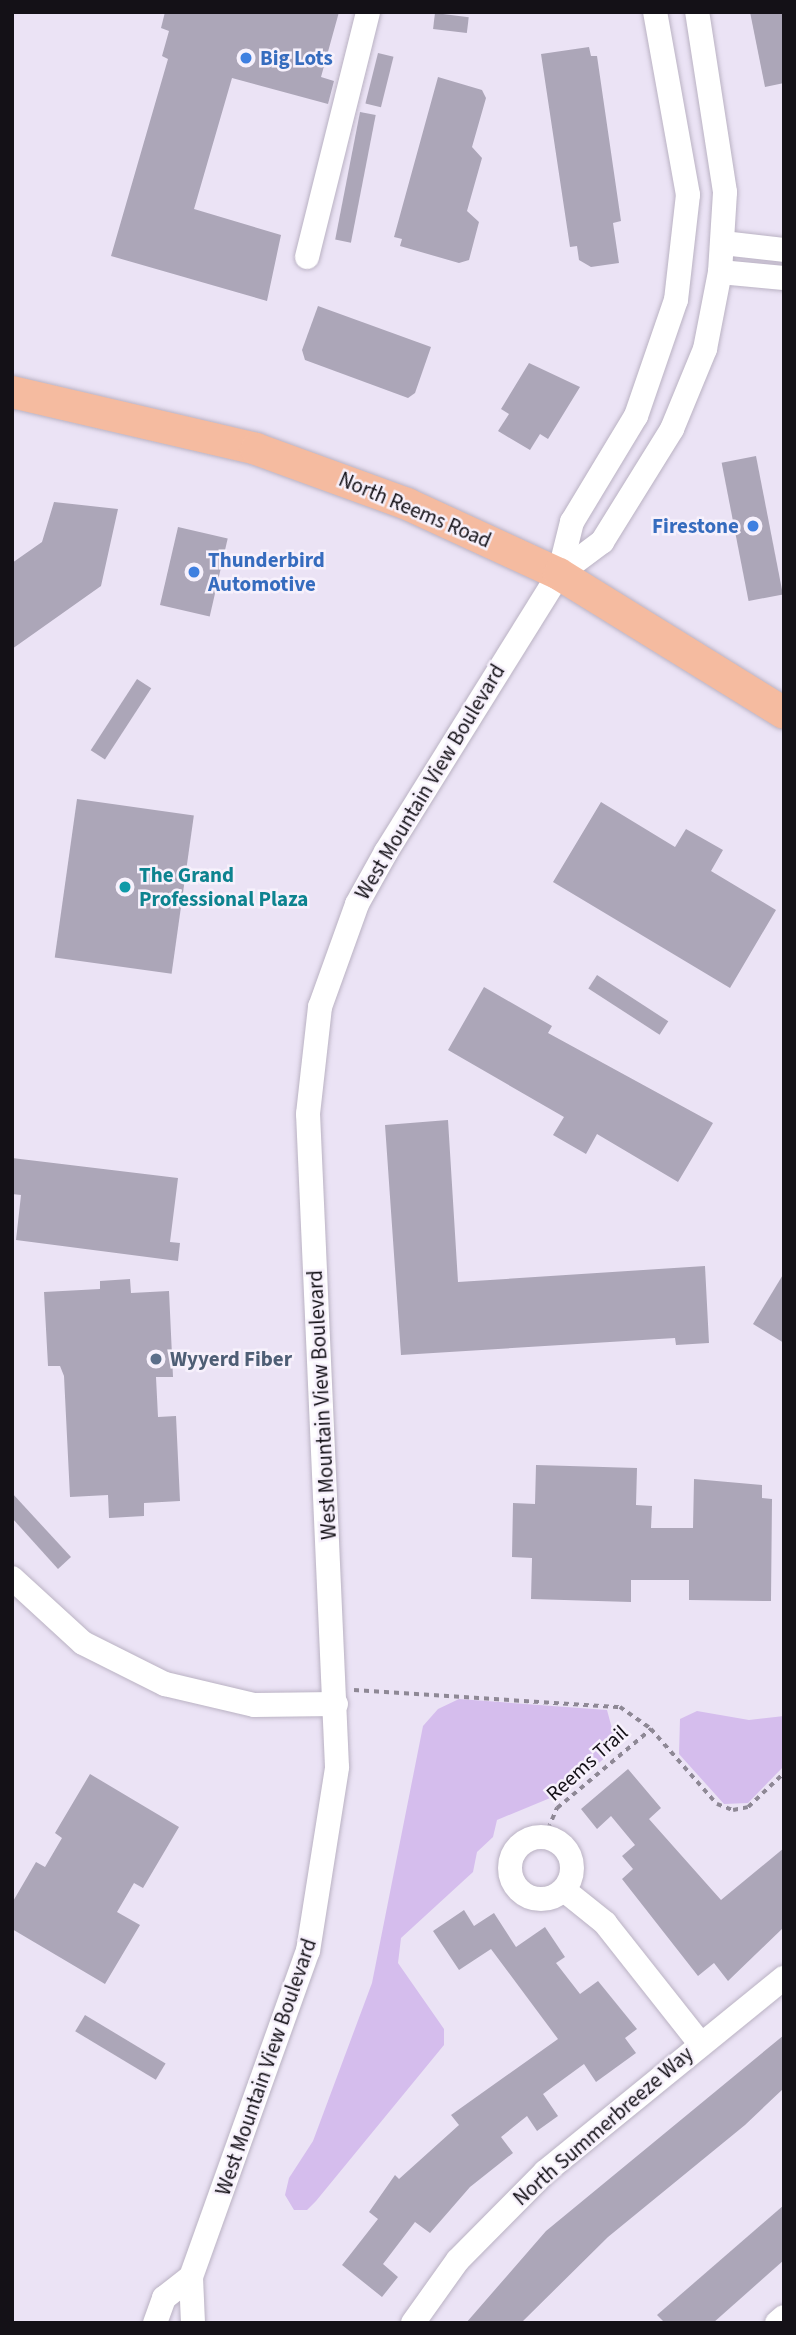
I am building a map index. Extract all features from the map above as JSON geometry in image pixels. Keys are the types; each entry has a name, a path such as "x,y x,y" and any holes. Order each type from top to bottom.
{"main road":[{"name":"North Reems Road","path":"12,392 256,449 407,503 559,574 784,713"}],"street":[{"path":"307,257 368,12"},
{"name":"West Mountain View Boulevard","path":"193,2323 191,2277 308,1951 337,1767 336,1697 308,1114 320,1007 362,895 559,574 572,522 636,416 676,300 688,195 655,12"},
{"name":"West Mountain View Boulevard","path":"559,574 602,542 672,429 705,349 720,272 725,192 697,12"},
{"path":"723,243 784,250"},
{"path":"720,272 784,278"},
{"path":"12,1578 83,1643 165,1684 254,1705 336,1697"},
{"path":"544,1838 568,1853 572,1872 564,1890 535,1899 512,1879 517,1850 544,1838"},
{"path":"564,1890 605,1923 699,2042"},
{"name":"North Summerbreeze Way","path":"413,2323 458,2260 545,2172 699,2042 784,1978"},
{"path":"155,2323 164,2298 191,2277"},
{"path":"777,2323 784,2317"}],"path":[{"path":"336,1697 620,1707 650,1729"},
{"name":"Reems Trail","path":"544,1838 556,1808 650,1729 717,1804 733,1810 748,1807 784,1773"}],"shaded area":[{"path":"459,1699 607,1710 617,1747 567,1791 497,1820 493,1837 477,1852 473,1872 401,1938 398,1963 444,2029 444,2045 316,2201 307,2210 294,2210 285,2195 289,2178 313,2141 372,1983 423,1726 438,1709"},
{"path":"697,1711 749,1720 784,1716 784,1766 748,1803 724,1804 679,1754 680,1719"}],"building":[{"path":"165,12 339,12 321,77 334,81 328,104 232,78 194,209 281,235 267,301 111,256 168,59 162,56 169,31 161,28"},
{"path":"750,12 784,12 784,83 765,87"},
{"path":"435,13 469,17 467,33 433,29"},
{"path":"589,47 591,56 597,56 621,221 613,223 619,263 591,267 579,260 577,246 570,247 541,54"},
{"path":"378,53 394,57 381,107 365,103"},
{"path":"438,77 482,90 486,98 472,147 482,158 467,211 479,222 469,260 459,263 400,246 402,239 394,237"},
{"path":"360,112 376,115 351,243 335,240"},
{"path":"318,306 431,347 415,393 408,398 305,360 302,350"},
{"path":"529,363 580,387 548,439 540,434 530,450 498,431 509,414 501,409"},
{"name":"Firestone","path":"756,456 783,594 749,601 722,463"},
{"path":"54,502 118,509 101,586 12,649 12,563 42,542"},
{"name":"Thunderbird Automotive","path":"178,527 228,538 210,616 160,605"},
{"path":"137,679 151,688 105,760 91,750"},
{"name":"The Grand Professional Plaza","path":"77,799 194,815 172,974 55,957"},
{"path":"601,802 675,847 686,829 723,850 711,871 776,910 730,988 553,882"},
{"path":"597,975 668,1021 660,1035 588,988"},
{"path":"484,987 552,1026 548,1033 713,1123 678,1182 597,1134 586,1154 553,1135 564,1117 448,1050"},
{"path":"448,1120 458,1282 705,1266 709,1343 676,1345 675,1338 401,1355 385,1125"},
{"path":"12,1158 178,1178 170,1242 180,1243 178,1261 16,1240 21,1195 12,1194"},
{"path":"784,1273 784,1343 753,1324"},
{"path":"130,1279 131,1293 169,1291 173,1377 156,1377 158,1417 176,1416 180,1501 144,1503 144,1516 109,1518 108,1495 70,1497 64,1376 60,1366 48,1366 44,1292 100,1289 100,1281"},
{"path":"536,1465 637,1468 636,1505 652,1506 651,1528 693,1528 694,1479 762,1485 762,1498 772,1499 771,1601 689,1600 689,1580 631,1580 631,1602 531,1599 532,1558 512,1557 513,1503 535,1504"},
{"path":"12,1493 71,1557 58,1569 12,1518"},
{"path":"628,1769 661,1808 649,1819 721,1900 784,1848 784,1927 728,1981 714,1963 698,1976 622,1879 633,1869 622,1856 635,1845 611,1816 597,1829 581,1809"},
{"path":"90,1774 179,1827 143,1888 134,1883 117,1912 140,1925 105,1984 12,1929 12,1903 36,1862 45,1867 62,1838 55,1833"},
{"path":"464,1910 474,1926 494,1913 516,1947 545,1927 565,1957 556,1963 580,1994 598,1981 637,2029 625,2038 636,2053 596,2082 584,2064 543,2094 558,2116 537,2131 527,2116 501,2137 513,2153 470,2187 430,2233 415,2222 383,2264 398,2277 382,2297 342,2265 378,2219 369,2212 395,2175 399,2179 459,2125 451,2115 558,2039 491,1949 459,1970 433,1931"},
{"path":"85,2015 166,2063 156,2080 75,2031"},
{"path":"784,2035 784,2088 745,2125 608,2237 521,2323 466,2323 546,2231"},
{"path":"784,2205 784,2260 713,2323 665,2323 657,2315"}],"place":[{"name":"Big Lots","path":"246,58"},
{"name":"Firestone","path":"753,526"},
{"name":"Thunderbird Automotive","path":"194,572"},
{"name":"The Grand Professional Plaza","path":"125,887"},
{"name":"Wyyerd Fiber","path":"156,1359"}]}
